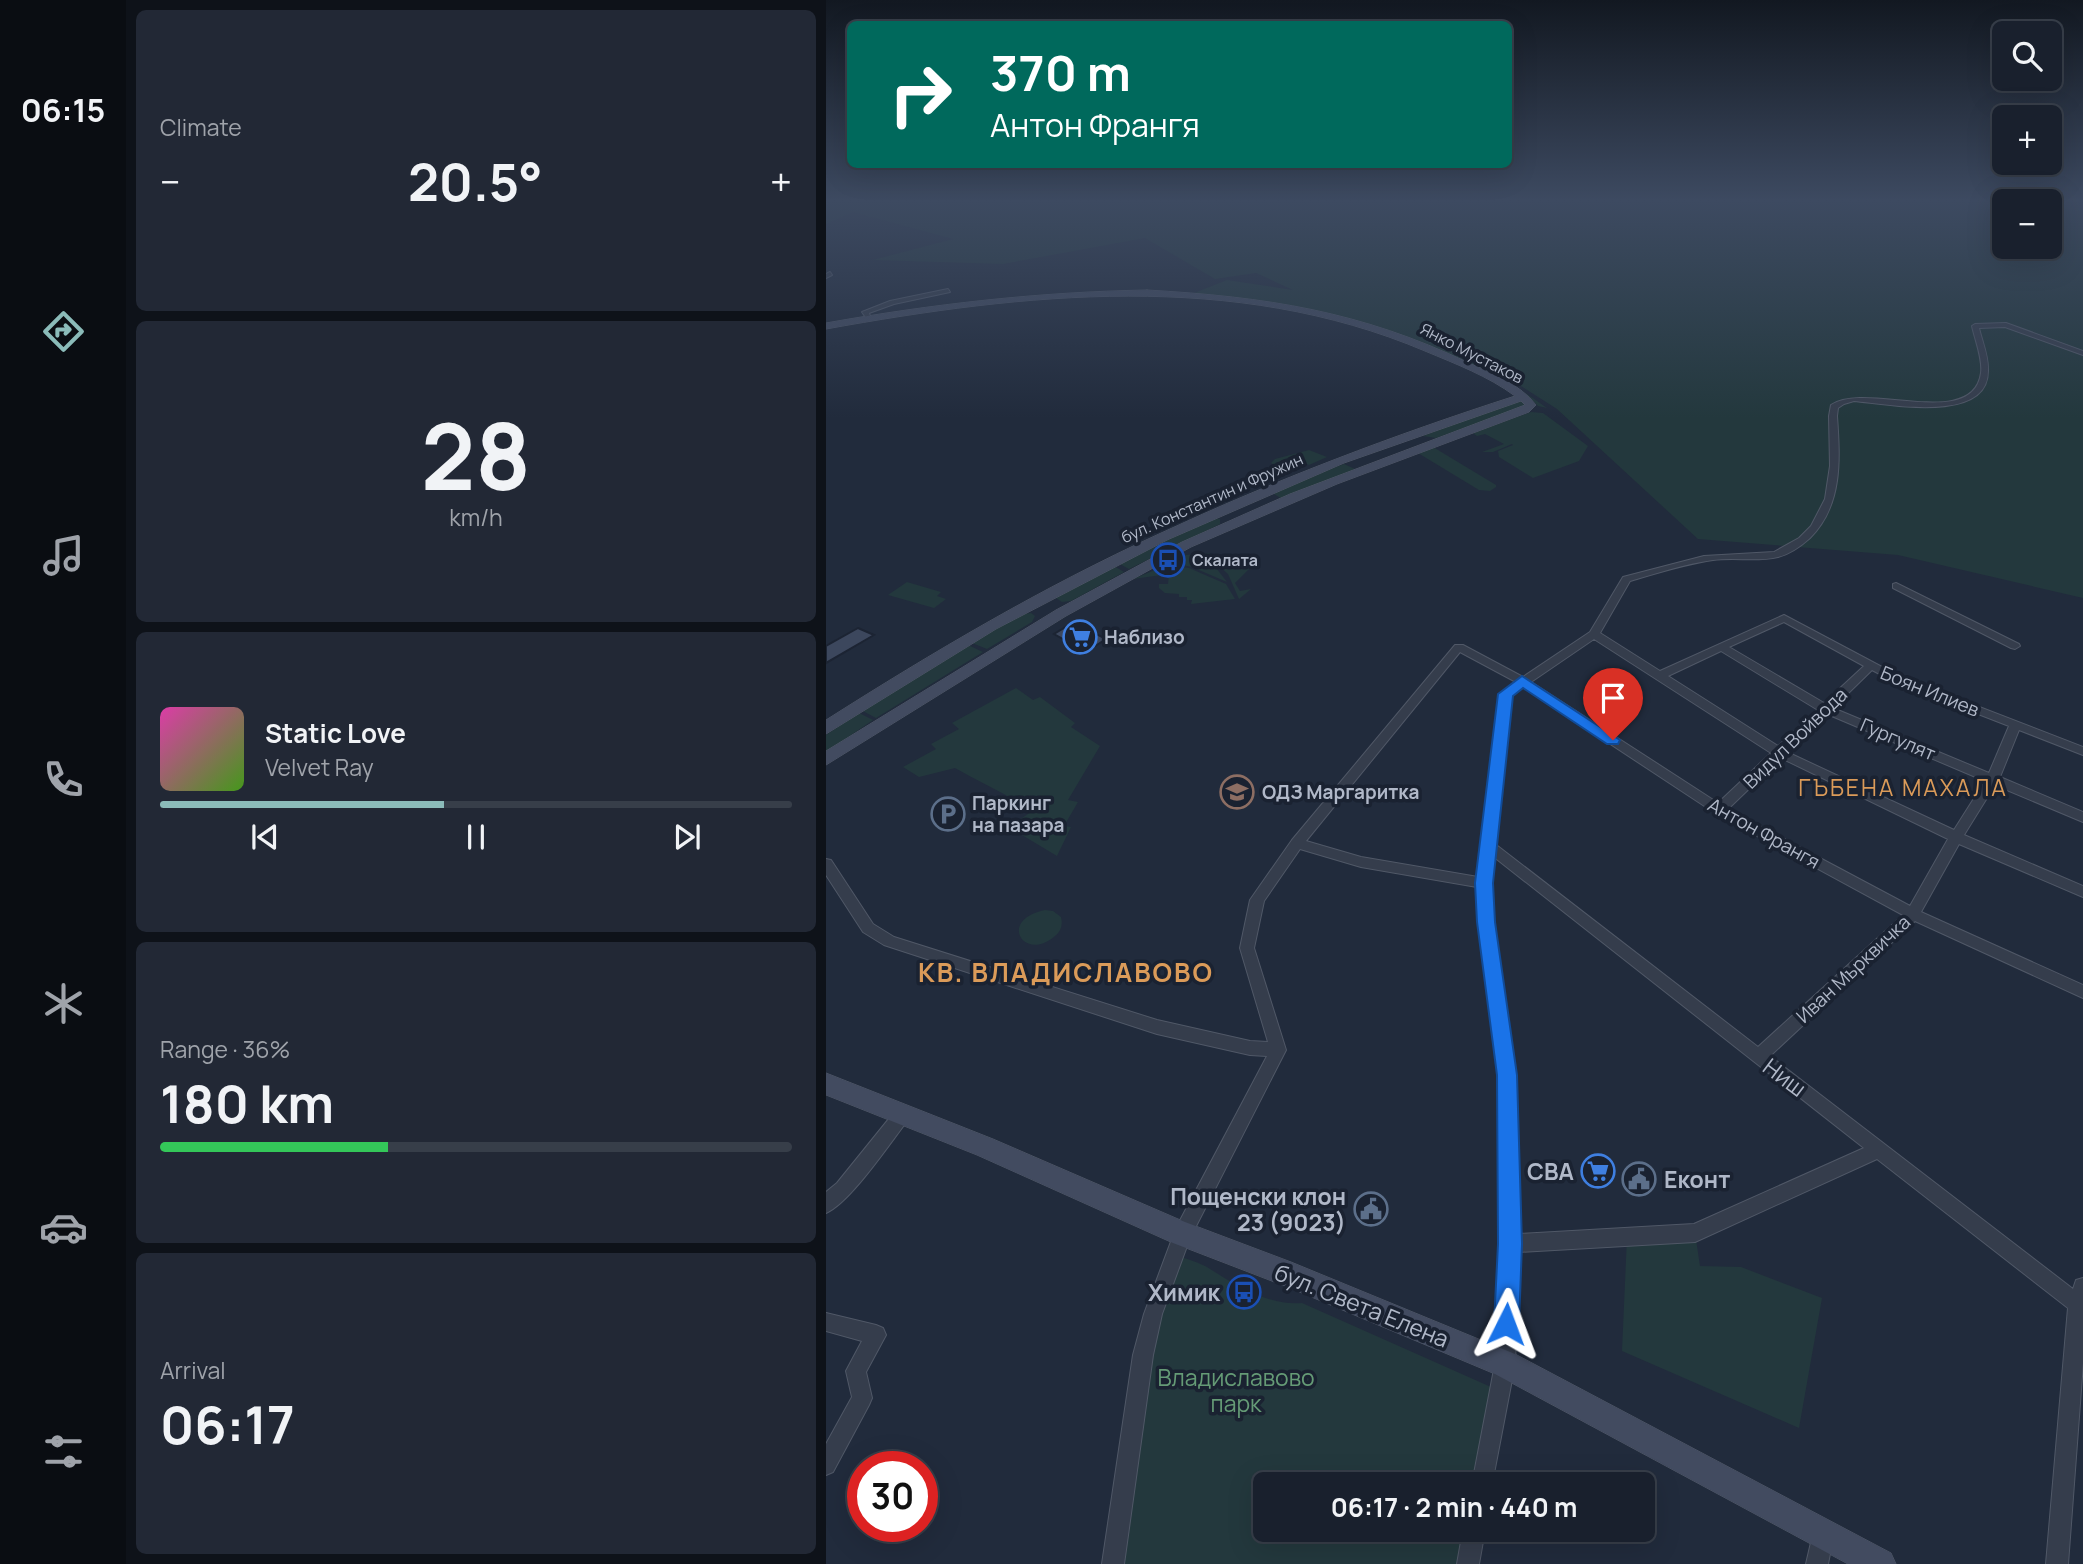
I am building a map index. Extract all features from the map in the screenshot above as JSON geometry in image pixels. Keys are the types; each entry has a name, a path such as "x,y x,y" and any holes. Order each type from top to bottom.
{"street":[{"path":"869,318 865,312 892,302 948,291"},
{"name":"Янко Мустаков","path":"826,326 991,301 1087,295 1196,296 1241,300 1309,310 1373,324 1443,353 1522,397"},
{"path":"1484,1472 1505,1364 1510,1244 1507,1075 1486,922 1484,883 1506,694 1594,634 1626,579 1715,557 1773,555 1790,550 1807,536 1821,519 1831,495 1835,470 1833,416 1834,407 1841,402 1854,399 1940,406 1974,396 1982,385 1985,370 1975,326 2006,325 2083,353"},
{"path":"1405,438 1422,444 1525,410 1531,405 1522,397"},
{"name":"бул. Константин и Фружин","path":"826,728 903,678 1016,613 1156,539 1283,483 1522,397"},
{"path":"1390,444 1392,449 1403,454"},
{"name":"бул. Константин и Фружин","path":"826,759 1072,605 1222,528 1422,444"},
{"path":"1212,514 1227,521 1222,528"},
{"path":"1896,586 2015,646"},
{"path":"1052,593 1049,601 1072,605"},
{"path":"1016,613 1037,611 1041,617 1040,624"},
{"name":"Боян Илиев","path":"1721,647 1784,618 1870,666 2083,751"},
{"path":"1594,634 1780,753 1956,837 2083,892"},
{"name":"Антон Франгя","path":"1297,843 1459,647 1522,681 1719,810 1913,914 2083,992"},
{"path":"1659,676 1721,647"},
{"name":"Гургулят","path":"1721,647 1825,709 2083,817"},
{"name":"Видул Войвода","path":"1719,810 1870,666"},
{"name":"Иван Мърквичка","path":"1758,1057 1913,914 1956,837 1993,779 2015,725"},
{"path":"1113,1564 1143,1356 1153,1314 1182,1234 1278,1050 1247,948 1257,900 1297,843 1361,862 1484,883"},
{"name":"Ниш","path":"1488,846 1758,1057 2081,1300"},
{"path":"826,864 868,928 889,941 1157,1027 1251,1048 1278,1050"},
{"name":"бул. Света Елена","path":"826,1084 985,1147 1182,1234 1291,1275 1505,1364 1880,1564"},
{"path":"826,1204 843,1189 902,1115"},
{"path":"1510,1244 1695,1233 1880,1149"},
{"path":"2057,1564 2081,1300"},
{"path":"826,1322 876,1335 856,1371 862,1398 826,1465"},
{"path":"1817,1564 1823,1533"},
{"path":"1468,1564 1472,1542"}],"green space":[{"path":"1203,272 2083,272 2083,598 1898,555 1698,539 1557,409 1446,338 1547,408 1538,406 1523,394 1455,360 1384,330 1313,310 1194,293 1227,280 1293,290 1256,273 1215,279"},
{"path":"1517,400 1525,401 1526,406 1436,438 1423,436"},
{"path":"1531,412 1543,413 1588,446 1579,461 1533,478 1499,457 1498,451 1512,444 1493,452 1482,452 1504,444 1485,434 1477,436 1473,433"},
{"path":"1433,447 1496,487 1490,491 1479,490 1418,453"},
{"path":"1309,450 1327,457 1309,465 1305,463 1283,470 1271,463 1275,459"},
{"path":"1344,464 1355,469 1282,499 1271,492"},
{"path":"1274,472 1278,475 1154,532 1152,530 1242,489 1262,474"},
{"path":"1214,518 1220,519 1220,524 1129,569 1118,563"},
{"path":"1210,553 1213,564 1227,582 1192,567 1172,563 1186,555"},
{"path":"1216,554 1252,566 1235,583 1240,591 1251,589 1239,599 1228,574 1217,564"},
{"path":"1167,565 1189,568 1226,584 1235,599 1191,604 1192,600 1187,600 1187,597 1165,593 1159,588 1159,584 1168,584 1169,574 1133,579"},
{"path":"1114,566 1124,572 1071,601 1062,602 1056,598 1056,595"},
{"path":"907,582 941,592 937,596 946,599 934,608 888,595"},
{"path":"1031,613 1035,616 1032,622 987,649 972,643 1018,615"},
{"path":"968,645 983,652 876,718 861,710"},
{"path":"1016,688 1033,700 1040,697 1075,723 1071,727 1100,746 1068,800 1078,802 1064,826 1071,827 1057,856 1017,832 1014,824 1032,811 1013,799 955,768 919,777 903,767 936,749 931,744 959,729 952,723"},
{"path":"859,713 873,720 826,752 826,735"},
{"path":"1045,910 1053,911 1061,917 1060,930 1044,943 1034,945 1026,942 1020,937 1022,922 1030,915"},
{"path":"1695,1233 1700,1266 1741,1267 1822,1298 1799,1428 1622,1351 1627,1237"},
{"name":"Владиславово парк","path":"1173,1254 1202,1264 1254,1294 1278,1301 1302,1303 1500,1391 1486,1472 1253,1472 1253,1542 1474,1542 1470,1564 1113,1564 1143,1355"}],"building":[{"name":"Наблизо","path":"1074,622 1106,639 1086,652 1054,634"},
{"path":"858,628 874,635 826,663 826,646"}],"place":[{"name":"Скалата","path":"1168,560"},
{"name":"Наблизо","path":"1080,637"},
{"name":"ОДЗ Маргаритка","path":"1237,792"},
{"name":"Паркинг на пазара","path":"948,814"},
{"name":"CBA","path":"1598,1171"},
{"name":"Еконт","path":"1639,1179"},
{"name":"Пощенски клон 23 (9023)","path":"1371,1209"},
{"name":"Химик","path":"1244,1292"}],"district":[{"name":"ГЪБЕНА МАХАЛА","path":"1903,787"},
{"name":"КВ. ВЛАДИСЛАВОВО","path":"1066,972"}],"route":[{"path":"1506,1324 1510,1244 1507,1075 1486,922 1484,883 1506,694 1522,681 1613,740"}]}
